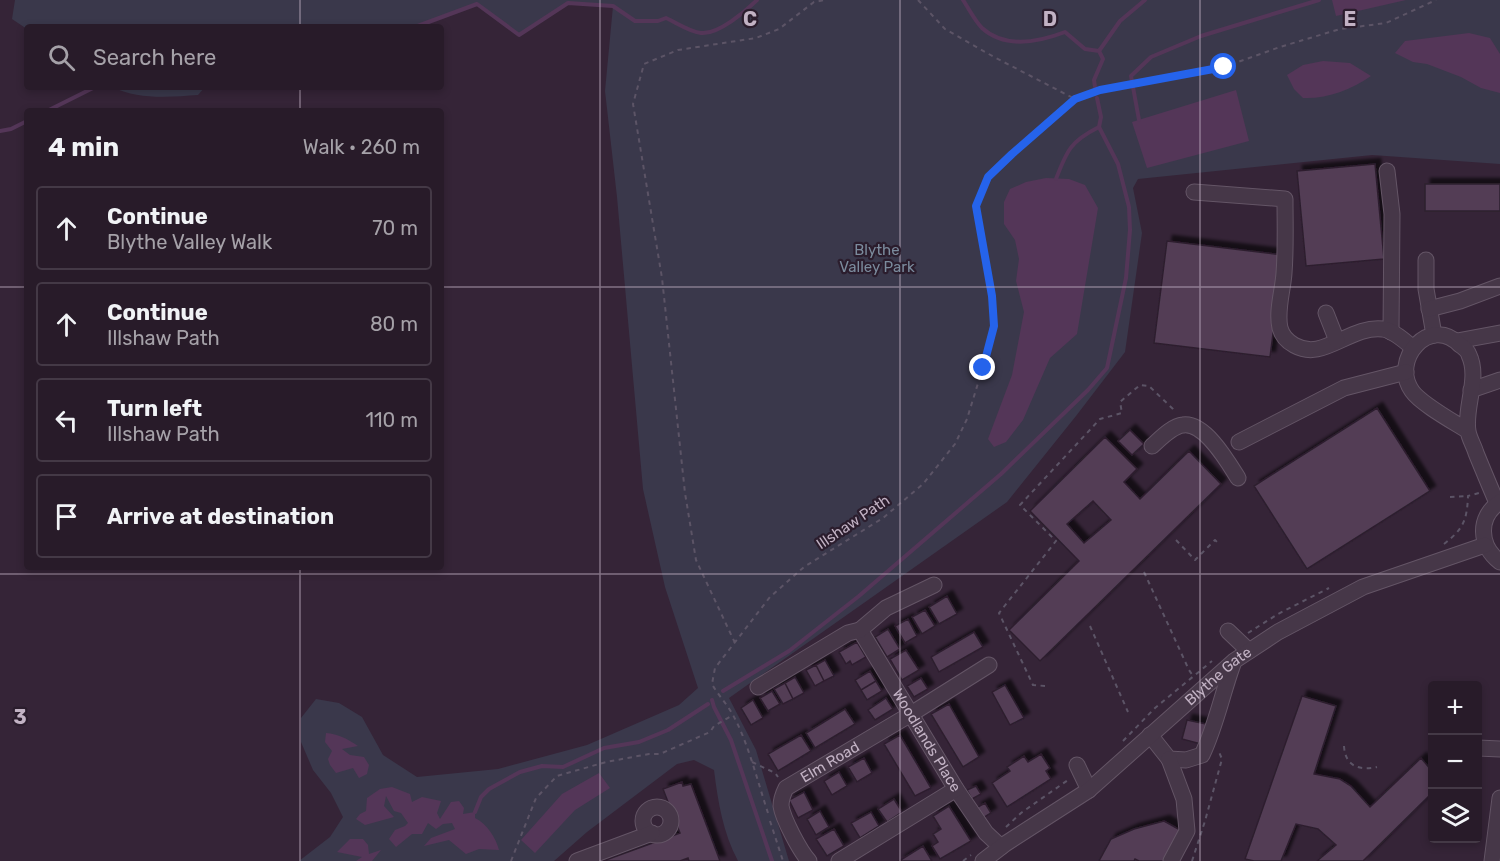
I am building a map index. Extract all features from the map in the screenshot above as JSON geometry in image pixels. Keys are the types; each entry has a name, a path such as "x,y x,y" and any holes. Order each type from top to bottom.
{"street":[{"path":"1387,171 1392,214 1391,332"},
{"path":"1194,192 1286,199 1280,327 1290,343 1316,349 1374,329 1391,332 1413,348"},
{"path":"1426,260 1426,289 1434,335"},
{"path":"1429,309 1460,302 1500,286"},
{"path":"1326,313 1336,341"},
{"path":"1457,341 1500,333"},
{"path":"1468,431 1412,392 1406,372 1410,353 1419,342 1434,335 1442,335 1457,341 1469,354 1473,370 1468,431 1496,498 1484,521 1483,537 1489,552 1500,562"},
{"path":"1239,442 1344,388 1406,372"},
{"path":"1471,390 1500,380"},
{"path":"1152,446 1171,430 1183,424 1200,429 1226,457 1238,478"},
{"name":"Blythe Gate","path":"983,861 1089,790 1234,661 1278,632 1363,587 1485,545"},
{"path":"758,687 848,633 860,630 886,608 934,585"},
{"name":"Woodlands Place","path":"860,630 956,789 986,833 1001,847"},
{"path":"1228,631 1249,651"},
{"path":"1169,759 1186,760 1202,754 1212,733 1220,699 1234,661"},
{"name":"Elm Road","path":"809,861 798,846 781,807 782,796 786,788 989,665"},
{"path":"1150,735 1169,759 1184,799 1187,831 1171,861"},
{"path":"1482,748 1500,748"},
{"path":"1077,765 1089,790"},
{"path":"839,861 956,789"},
{"path":"1492,861 1500,807"},
{"path":"577,861 652,833"}],"path":[{"path":"735,643 696,560 686,493 662,278 633,104 644,64 678,50 756,38 779,30 814,2 825,0"},
{"path":"918,0 945,29 1075,99"},
{"name":"Illshaw Path","path":"783,861 752,762 733,715 722,702 712,684 716,668 770,597 804,567 884,518 922,484 955,444 967,419 994,326 992,296 976,206 988,177 1075,99 1100,90 1224,67 1340,29 1386,23 1436,0"},
{"path":"1045,686 1033,685 999,613 1056,542 1020,505 1100,419 1122,413 1120,402 1140,385 1149,386 1173,409 1179,426"},
{"path":"1460,530 1467,515 1468,496"},
{"path":"1450,497 1496,498"},
{"path":"1176,540 1195,560 1215,540 1218,543"},
{"path":"1144,572 1189,670 1203,688"},
{"path":"1090,626 1128,712"},
{"path":"511,860 536,798 557,776 606,762 660,754 710,732 714,726 733,715"},
{"path":"1192,861 1222,759 1212,733"},
{"path":"1344,746 1344,754 1354,767 1368,769 1377,767"},
{"path":"752,762 775,773 786,788"}],"green space":[{"name":"Blythe Valley Park","path":"15,0 1500,0 1500,164 1372,155 1138,179 1133,188 1142,233 1125,352 1076,416 1007,502 729,698 756,750 789,861 738,861 728,839 722,817 714,770 694,760 677,764 587,832 554,861 299,861 330,837 343,817 331,793 313,770 301,742 301,718 316,699 339,703 362,717 383,755 417,777 498,769 587,745 679,705 698,688 665,587 643,489 617,197 605,91 613,6 568,3 519,35 477,4 423,24 24,24 24,27 12,19"},
{"path":"120,90 202,90 198,95 166,97 143,96"}],"shaded area":[{"path":"1332,0 1406,0 1336,16"},
{"path":"1469,33 1490,38 1500,54 1500,93 1481,88 1461,77 1427,64 1413,62 1395,53 1405,41"},
{"path":"1323,61 1350,63 1371,76 1338,93 1303,98 1294,89 1287,75 1303,65"},
{"path":"1236,90 1249,141 1147,168 1132,122"},
{"path":"1046,178 1069,179 1085,185 1098,208 1077,334 1050,358 1023,420 1006,442 994,447 988,439 1012,375 1024,312 1016,281 1019,259 1015,240 1004,224 1004,202 1010,189 1026,182"},
{"path":"326,733 343,737 358,746 342,749 350,755 364,757 369,765 367,774 359,778 353,768 336,773 328,759 332,751 325,742"},
{"path":"599,773 610,788 575,810 535,853 521,840 562,794"},
{"path":"392,787 410,794 412,802 422,797 441,801 437,813 440,819 451,802 459,801 464,808 463,814 475,812 475,818 490,832 499,850 479,849 466,854 449,840 424,846 431,838 455,829 452,823 443,824 436,829 428,823 422,834 412,834 396,847 389,839 395,830 408,823 401,813 394,811 386,796 384,806 394,817 365,825 356,819 366,811 367,798 380,789"},
{"path":"350,839 363,839 368,845 369,854 381,850 372,861 356,861 362,857 337,852"}],"building":[{"path":"1375,164 1384,259 1306,266 1297,171"},
{"path":"1425,184 1500,184 1500,211 1425,211"},
{"path":"1167,241 1283,255 1270,357 1154,343"},
{"path":"1377,408 1430,491 1307,569 1254,486"},
{"path":"1130,430 1144,444 1132,455 1118,441"},
{"path":"1105,437 1137,469 1124,482 1140,499 1189,451 1221,484 1040,661 1009,630 1079,561 1030,511","holes":["1093,501 1111,520 1084,543 1067,524"]},
{"path":"947,596 957,614 939,624 929,607"},
{"path":"925,610 935,626 922,634 912,617"},
{"path":"908,619 917,636 905,643 895,626"},
{"path":"888,629 900,649 887,657 875,637"},
{"path":"974,632 983,647 939,672 931,657"},
{"path":"857,642 866,657 852,665 850,661 846,664 839,652"},
{"path":"906,650 919,670 902,680 890,659"},
{"path":"825,660 834,676 824,681 816,665"},
{"path":"816,665 824,681 815,686 806,670"},
{"path":"870,671 876,681 861,690 855,680"},
{"path":"795,677 804,693 793,699 785,683"},
{"path":"921,678 928,689 914,697 907,686"},
{"path":"876,681 882,691 867,700 861,690"},
{"path":"785,683 793,699 783,704 774,689"},
{"path":"1005,685 1024,718 1010,725 992,692"},
{"path":"772,691 780,704 768,711 760,698"},
{"path":"1302,696 1336,706 1314,774 1340,779 1351,786 1370,807 1421,758 1428,766 1428,797 1363,861 1317,861 1336,845 1318,829 1296,824 1281,861 1245,859"},
{"path":"886,698 893,709 875,720 868,710"},
{"path":"753,700 763,718 751,725 741,708"},
{"path":"949,704 979,757 963,767 931,714"},
{"path":"845,709 855,724 815,748 806,733"},
{"path":"1187,720 1206,724 1201,744 1182,739"},
{"path":"801,735 811,751 778,771 768,754"},
{"path":"900,735 931,788 915,796 884,744"},
{"path":"1041,754 1050,768 1046,771 1051,779 1007,807 992,783 1010,771 1007,767 1024,756 1028,762"},
{"path":"864,758 872,773 857,782 848,767"},
{"path":"839,772 847,786 832,795 824,781"},
{"path":"682,782 683,786 691,784 720,861 689,861 688,858 680,861 603,861 680,833 663,789"},
{"path":"976,786 981,794 972,799 967,790"},
{"path":"804,792 813,810 798,818 789,800"},
{"path":"894,799 902,812 887,822 878,809"},
{"path":"985,803 991,813 983,818 976,808"},
{"path":"949,806 971,841 940,859 932,846 938,842 933,834 941,829 933,816"},
{"path":"820,811 829,827 816,835 807,819"},
{"path":"871,812 879,826 860,838 851,823"},
{"path":"1164,821 1182,831 1165,861 1135,859 1134,861 1099,861 1111,839 1134,829"},
{"path":"834,829 844,846 827,856 816,839"},
{"path":"923,846 932,861 899,861"}],"waterway":[{"path":"423,24 477,4 519,35 568,3 613,6 635,21 658,21 666,18 692,31 708,33 731,21 757,0"},
{"path":"963,0 982,28 1001,39 1033,41 1065,32 1085,49 1099,51 1120,21 1145,0"},
{"path":"1139,120 1131,76 1151,57 1201,36 1319,0"},
{"path":"1095,87 1094,80 1103,59 1099,51"},
{"path":"53,108 89,90"},
{"path":"1056,179 1071,147 1099,127 1101,117 1097,98"},
{"path":"0,131 24,122"},
{"path":"723,691 789,651 859,596 1001,474 1088,390 1107,368 1126,278 1130,230 1129,207 1118,164 1099,127"},
{"path":"712,700 731,740 772,861"},
{"path":"475,812 481,797 489,789 520,772 542,766 563,767 604,748 639,742 668,730 708,704"}],"route":[{"path":"983,368 994,326 992,296 976,206 988,177 1075,99 1100,90 1224,67"}]}
